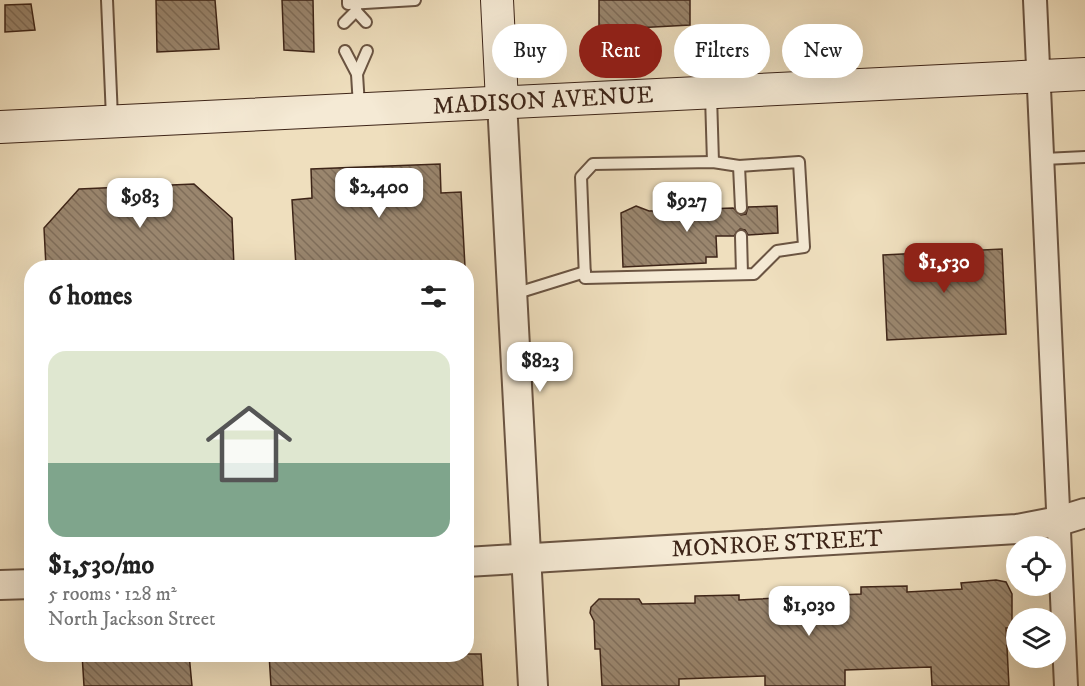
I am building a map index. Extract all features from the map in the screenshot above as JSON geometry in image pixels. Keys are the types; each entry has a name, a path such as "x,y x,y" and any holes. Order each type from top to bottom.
{"main road":[{"path":"497,0 502,102"},
{"name":"MADISON AVENUE","path":"0,127 1085,74"}],"street":[{"path":"1035,0 1044,159 1072,517 1066,686"},
{"path":"502,102 533,686"},
{"name":"MONROE STREET","path":"474,562 1017,529 1072,517"},
{"path":"0,585 24,584"}],"lane":[{"path":"107,0 112,121"},
{"path":"354,5 415,0"},
{"path":"354,5 366,22"},
{"path":"344,23 354,5"},
{"path":"345,51 357,74 359,109"},
{"path":"357,74 367,51"},
{"path":"711,93 713,162"},
{"path":"1044,159 1085,157"},
{"path":"713,162 739,166 799,162 804,247 777,251 754,274 585,278 581,177 593,164 713,162"},
{"path":"739,166 741,208"},
{"path":"741,236 742,274"},
{"path":"511,295 585,272"}],"building":[{"path":"156,0 215,0 219,49 157,52"},
{"path":"282,0 313,0 314,52 284,50"},
{"path":"599,0 690,0 690,24 662,27 662,24 599,24"},
{"path":"31,4 35,30 5,32 5,5"},
{"path":"440,164 441,193 461,192 465,260 296,260 292,200 312,198 311,169"},
{"path":"194,184 232,218 234,260 46,260 44,228 79,189"},
{"path":"636,206 649,211 733,208 741,215 746,214 748,207 777,206 778,233 748,235 745,230 740,229 734,236 716,236 717,257 706,257 706,263 623,267 621,213"},
{"path":"1002,249 1006,334 887,340 883,255"},
{"path":"996,580 1006,582 1006,596 1012,596 1012,608 1006,608 1006,668 1008,668 1009,686 932,686 931,667 845,670 845,686 765,686 765,676 679,679 679,686 602,686 600,649 595,649 594,621 590,613 591,607 599,599 639,599 642,604 695,603 695,596 739,595 739,600 861,594 861,587 907,586 907,592 962,589 961,583"},
{"path":"474,654 481,654 483,686 271,686 270,662 474,662"},
{"path":"82,662 190,662 192,686 84,686"}]}
